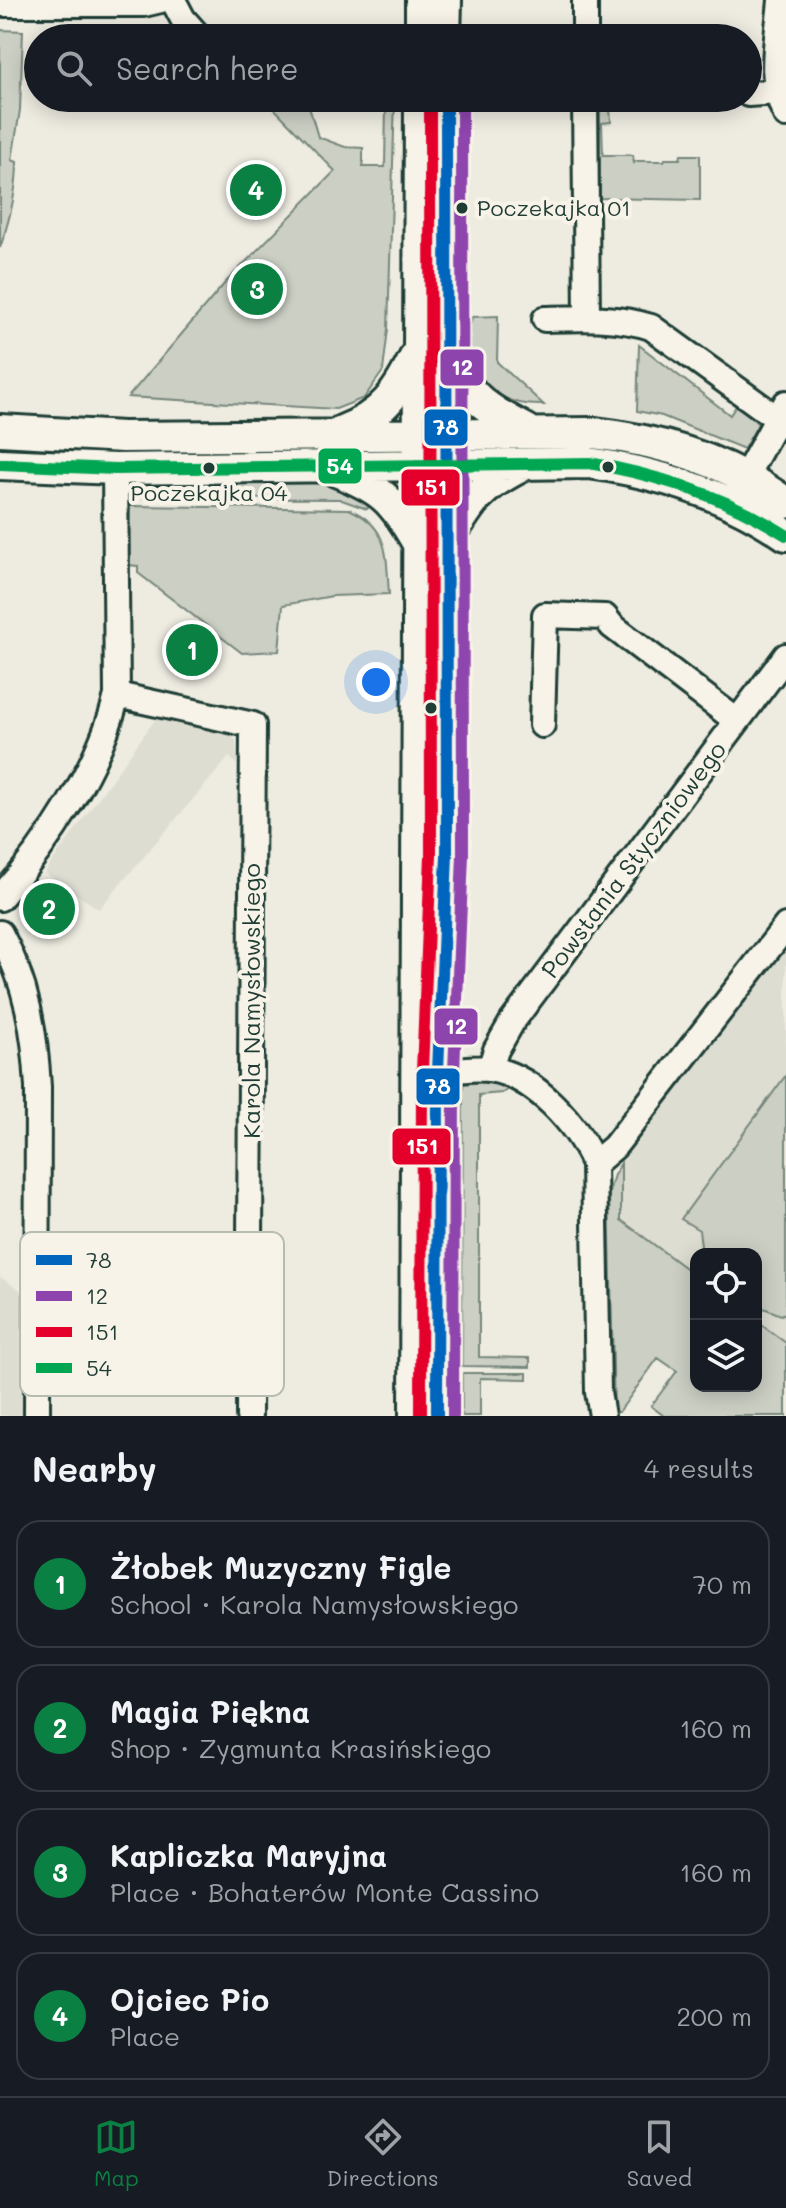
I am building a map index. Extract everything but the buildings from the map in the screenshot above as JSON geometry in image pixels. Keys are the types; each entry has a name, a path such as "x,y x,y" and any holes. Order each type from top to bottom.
{"main road":[{"path":"421,0 421,24"},
{"path":"445,24 446,0"},
{"path":"421,112 432,353 448,433 446,921 438,1071 437,1416"},
{"path":"415,1416 417,464 418,433 432,353 445,112"},
{"path":"432,353 489,409 530,432"},
{"path":"330,436 360,424 383,408 406,376 432,353"},
{"path":"0,430 123,437 594,433 644,440 701,456 746,477 786,503"},
{"path":"448,540 484,489 527,463"},
{"path":"0,464 115,469 589,463 675,481 731,503 786,535"},
{"path":"327,467 357,479 388,498 418,544"}],"street":[{"path":"0,4 144,4 161,0"},
{"path":"173,0 188,24"},
{"path":"585,0 585,24"},
{"path":"762,98 782,104 775,55 783,4"},
{"path":"585,112 587,318"},
{"path":"545,319 587,318 634,322 651,327 782,411 731,503"},
{"path":"0,898 41,844 89,771 111,721 117,695 115,469"},
{"path":"542,725 545,615 605,617 612,626 737,721"},
{"name":"Powstania Styczniowego","path":"490,1069 496,1050 512,1022 786,656"},
{"name":"Karola Namysłowskiego","path":"117,695 253,725 250,1232"},
{"path":"594,1164 614,1147 786,926"},
{"path":"0,933 23,984 35,1043 38,1087 38,1232"},
{"path":"438,1071 490,1069 514,1079 549,1101 570,1121 586,1146 594,1164 598,1392 602,1416"},
{"path":"37,1396 37,1416"},
{"name":"Karola Namysłowskiego","path":"249,1396 249,1416"}],"shaded area":[{"path":"0,30 23,31 20,110 12,160 17,162 16,184 0,248"},
{"path":"278,112 311,112 318,137 345,147 363,148 363,167 385,167 386,112 395,112 388,329 383,371 364,398 336,409 128,397 225,283 335,171"},
{"path":"600,112 610,112 611,122 602,123 603,155 633,155 634,164 635,161 664,161 680,159 681,155 700,155 700,200 600,198"},
{"path":"498,316 497,362 544,405 505,398 484,384 477,374 468,343 472,317"},
{"path":"639,345 730,415 738,403 758,424 744,449 662,416 637,411"},
{"path":"135,483 328,483 378,497 367,509 339,499 143,498 124,495 127,486"},
{"path":"130,506 349,509 372,524 379,534 386,555 389,594 332,596 283,605 279,651 242,653 138,573 138,566 128,565"},
{"path":"160,713 218,725 236,740 237,765 229,757 99,909 44,873"},
{"path":"786,949 786,1343 762,1325 762,1248 690,1248 690,1272 621,1220 621,1163"},
{"path":"786,1075 786,1313 781,1315 762,1307 762,1248 701,1248 699,1230 681,1219"},
{"path":"491,1081 507,1090 479,1095 479,1357 530,1358 530,1367 462,1366 463,1084"},
{"path":"621,1163 621,1220 690,1272 690,1392 762,1392 762,1325 786,1343 786,1416 664,1416 651,1406 677,1371 658,1358 619,1412 614,1412 609,1192"},
{"path":"0,1277 20,1290 20,1396 26,1396 26,1416 0,1416"},
{"path":"462,1373 527,1373 527,1379 480,1378 480,1416 462,1416"}],"transit line":[{"name":"151","path":"421,1416 422,1071 431,855 430,112"},
{"name":"78","path":"437,1416 438,1071 447,855 446,112"},
{"name":"12","path":"453,1416 454,1071 463,855 462,112"},
{"name":"54","path":"0,464 115,469 589,463 641,474 716,498 786,535"}],"place":[{"name":"Ojciec Pio","path":"256,190"},
{"name":"Poczekajka 01","path":"462,208"},
{"name":"Kapliczka Maryjna","path":"257,289"},
{"name":"Poczekajka 04","path":"209,468"},
{"name":"Żłobek Muzyczny Figle","path":"192,650"},
{"name":"Magia Piękna","path":"49,909"}]}
